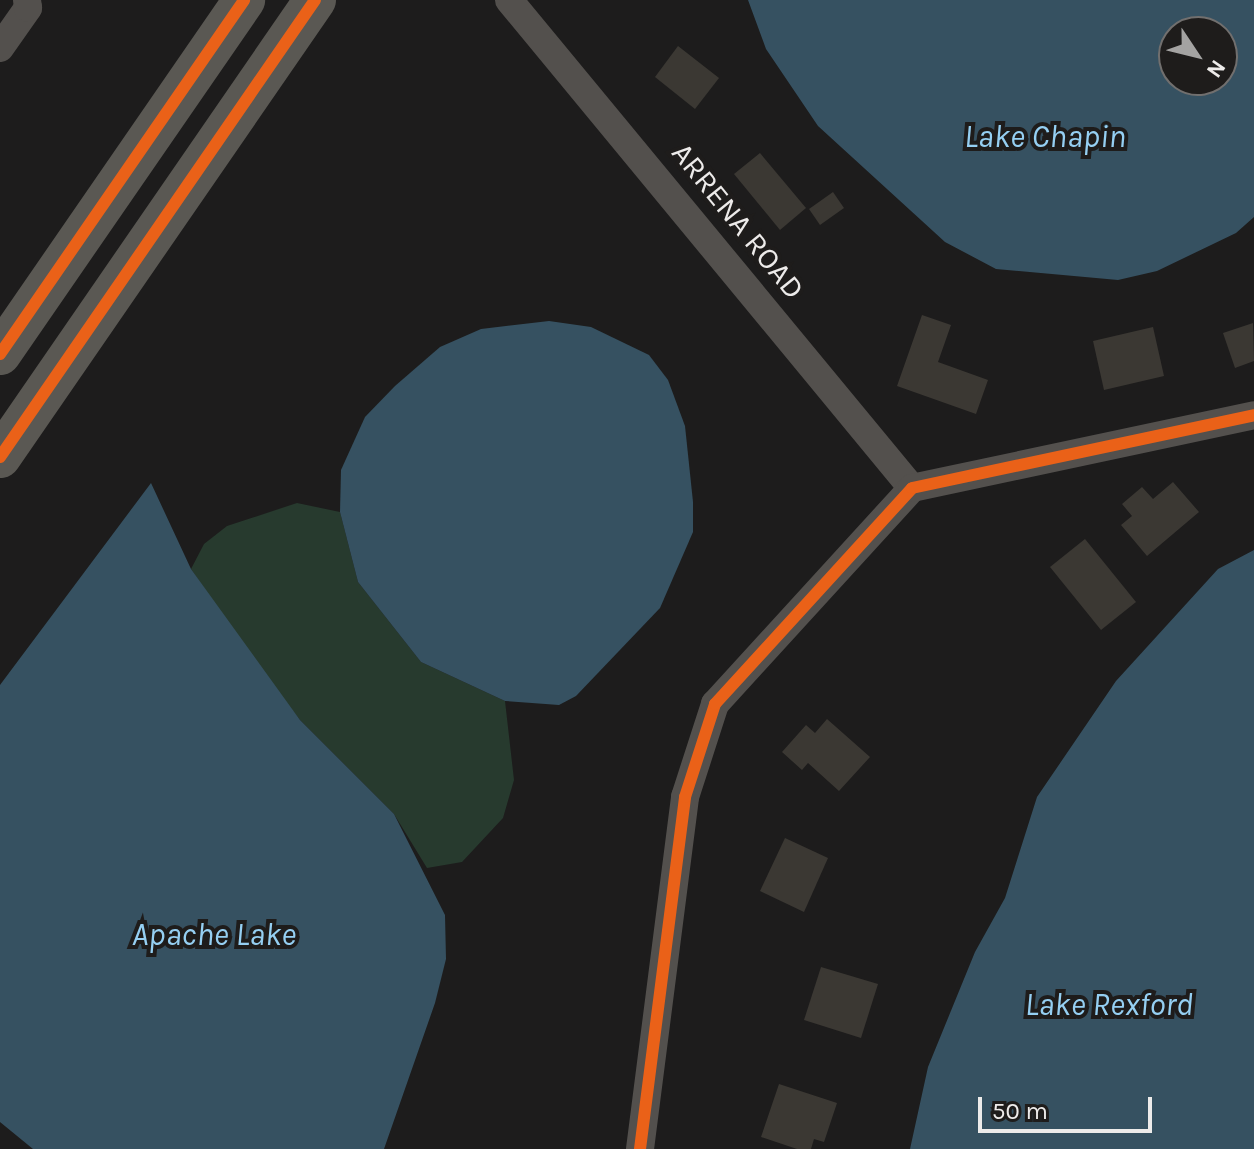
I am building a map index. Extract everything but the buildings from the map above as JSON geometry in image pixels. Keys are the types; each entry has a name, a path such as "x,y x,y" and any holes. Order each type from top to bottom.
{"highway":[{"path":"0,354 244,0"},
{"path":"0,457 315,0"}],"street":[{"path":"0,48 28,8 27,0"},
{"name":"ARRENA ROAD","path":"509,0 912,488"},
{"path":"640,1149 685,797 715,704 912,488 1254,415"}],"green space":[{"path":"297,503 340,512 358,582 421,662 505,701 514,780 503,818 462,862 427,868 394,814 300,720 259,668 191,569 204,544 227,526"}],"water":[{"name":"Lake Chapin","path":"748,0 1254,0 1254,217 1236,233 1157,271 1118,280 996,269 945,242 818,126 766,49"},
{"path":"549,321 591,327 649,355 668,380 685,426 693,502 693,532 660,608 576,696 559,705 505,701 421,662 358,582 340,512 341,470 365,417 395,386 440,347 481,329"},
{"name":"Apache Lake","path":"151,483 191,569 300,720 394,814 445,915 446,959 435,1003 384,1149 33,1149 0,1122 0,685"},
{"name":"Lake Rexford","path":"1254,550 1254,1149 910,1149 928,1067 975,952 1005,898 1037,797 1116,681 1218,569"}],"cycle path":[{"path":"0,354 244,0"},
{"path":"0,457 315,0"},
{"path":"640,1149 685,797 715,704 912,488 1254,415"}]}
